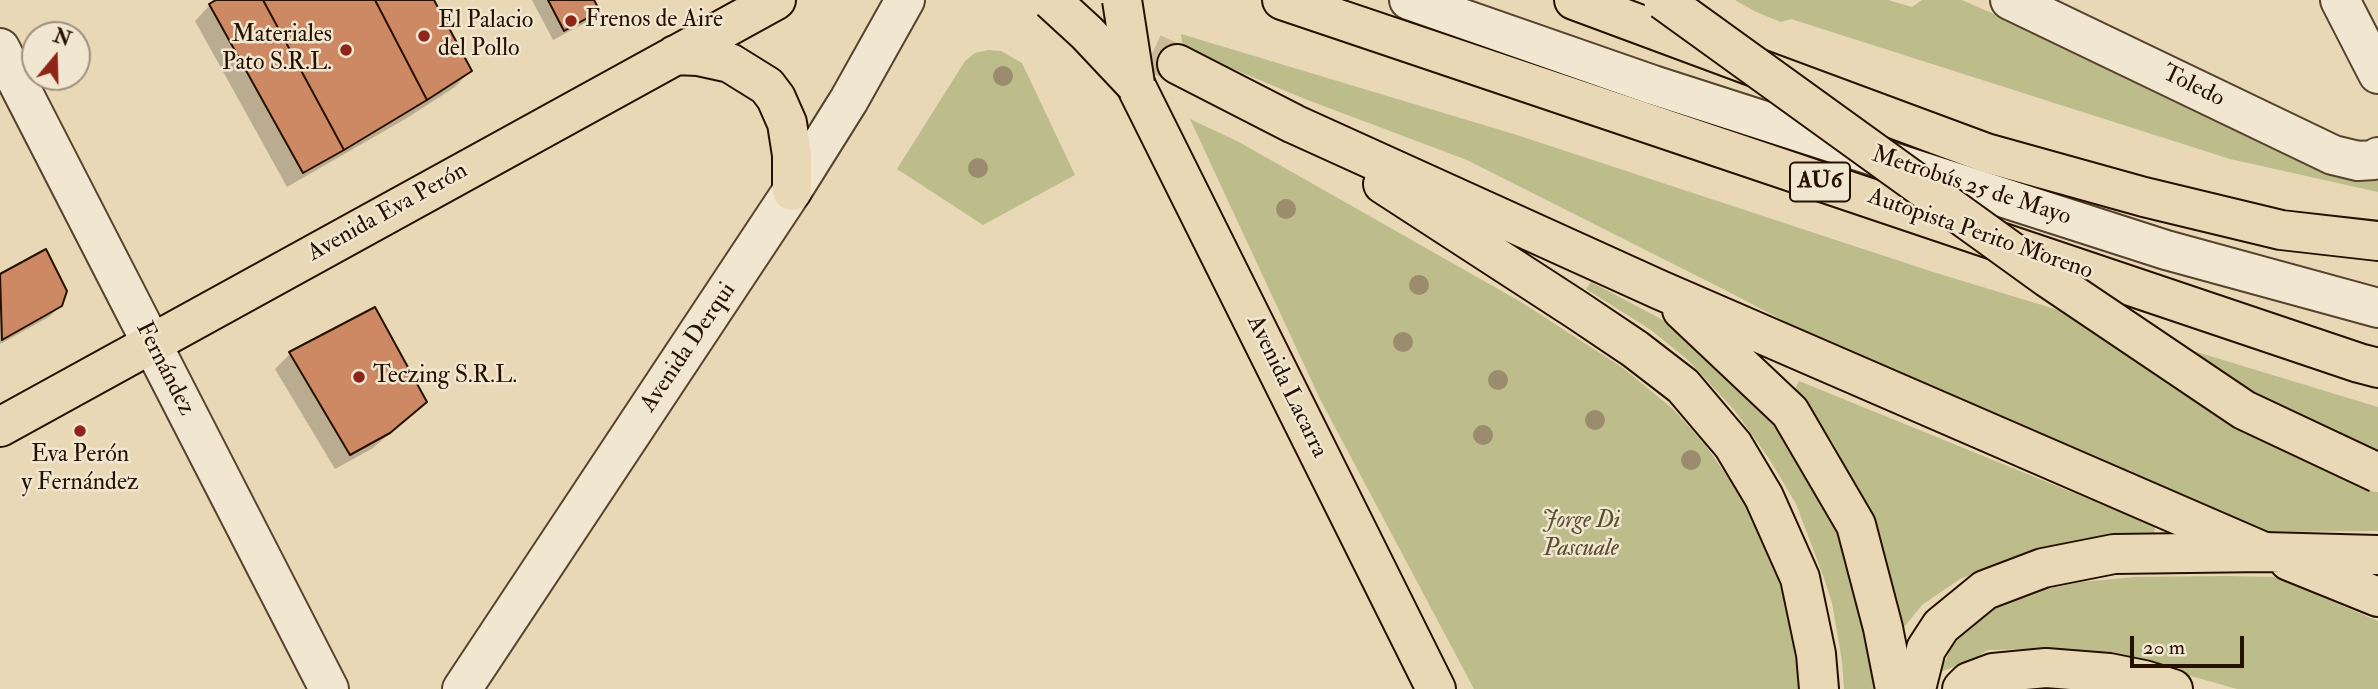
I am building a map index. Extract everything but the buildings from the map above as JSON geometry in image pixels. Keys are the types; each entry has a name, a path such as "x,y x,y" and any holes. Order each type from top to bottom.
{"main road":[{"path":"675,55 716,0"},
{"name":"Avenida Eva Perón","path":"0,427 776,0"},
{"name":"Avenida Lacarra","path":"1051,0 1080,26 1135,84 1436,689"},
{"name":"Avenida Lacarra","path":"1122,0 1135,84"},
{"name":"Autopista Perito Moreno","path":"1282,0 2369,365"},
{"path":"1574,0 1986,153 2144,197 2281,230 2378,242"},
{"path":"1664,0 2048,278 2244,410 2378,473"},
{"path":"675,55 730,63 767,86 776,98 787,123 792,155 792,191"},
{"path":"1177,64 1294,124 1660,290 2264,552 2378,597"},
{"path":"1294,124 1451,230 1577,310 1683,386 1733,445 1764,498 1800,578 1816,654 1819,689"},
{"path":"1660,290 1790,412 1856,524 1884,628 1895,689"},
{"path":"1916,689 1926,649 1941,626 1985,590 2043,568 2114,554 2264,552 2378,555"},
{"path":"1962,689 1969,682 1993,673 2046,668 2109,673 2173,689"}],"street":[{"name":"Avenida Derqui","path":"462,689 792,191 849,100 905,0"},
{"name":"Metrobús 25 de Mayo","path":"1409,0 1653,85 2166,250 2378,308"},
{"name":"Toledo","path":"2010,0 2333,155 2358,161 2374,160 2378,157"},
{"path":"2340,0 2378,74"},
{"name":"Fernández","path":"0,48 329,689"}],"green space":[{"path":"1735,0 1888,0 1912,7 1922,0 1962,0 2330,162 2378,171 2378,192 2230,159 1791,19 1781,22"},
{"path":"1181,34 1517,135 1933,272 2378,407 2378,531 2264,532 1849,355 1467,160 1305,99 1183,48"},
{"path":"1001,51 1022,63 1075,175 983,225 897,169 965,61 975,53"},
{"name":"Jorge Di Pascuale","path":"1190,119 1239,142 1521,302 1623,368 1673,409 1704,443 1740,495 1773,564 1790,616 1799,689 1474,689 1320,399"},
{"path":"1591,282 1663,320 1689,337 1769,412 1843,536 1878,689 1844,689 1832,603 1824,578 1796,504 1768,457 1735,411 1689,361 1651,330 1586,289"},
{"path":"1799,381 2155,526 2154,534 2065,543 1960,579 1922,605 1901,631 1887,566 1856,486 1833,443 1795,389"},
{"path":"2134,577 2275,577 2378,621 2378,689 2237,689 2131,659 2079,651 2030,649 1988,650 1972,660 1940,672 1952,646 1971,623 1997,604 2031,592 2081,582"}],"tunnel":[{"path":"1101,28 1177,64"}],"place":[{"name":"Frenos de Aire","path":"571,21"},
{"name":"El Palacio del Pollo","path":"424,36"},
{"name":"Materiales Pato S.R.L.","path":"346,50"},
{"name":"Teczing S.R.L.","path":"359,377"},
{"name":"Eva Perón y Fernández","path":"80,431"}]}
